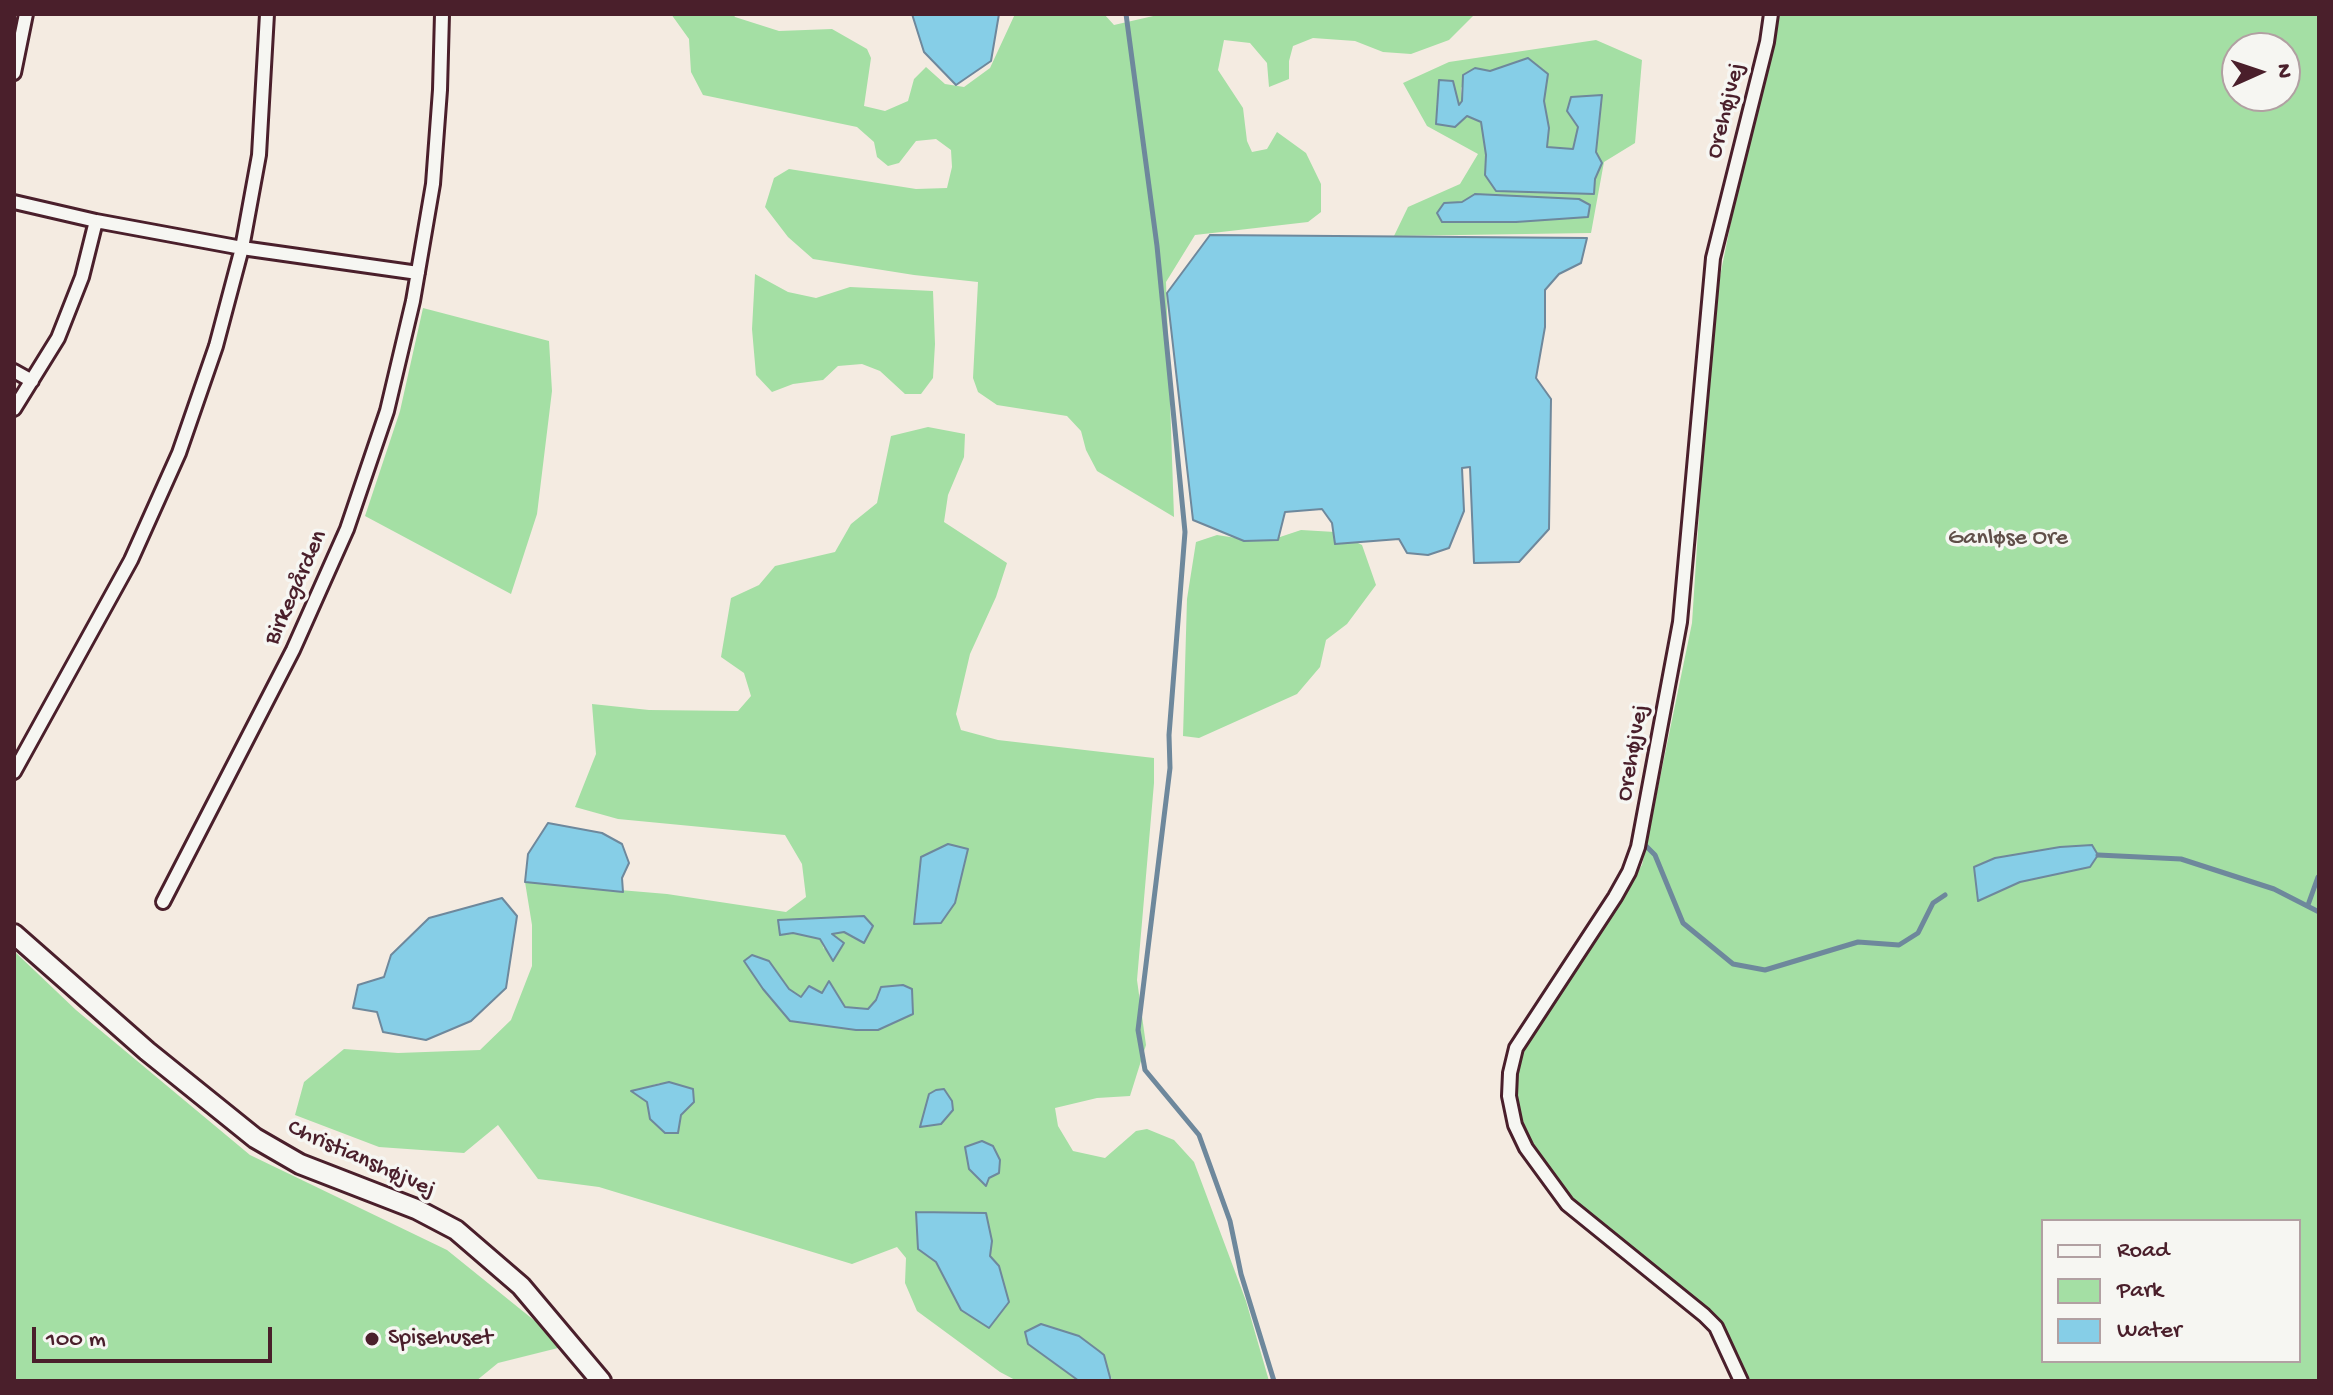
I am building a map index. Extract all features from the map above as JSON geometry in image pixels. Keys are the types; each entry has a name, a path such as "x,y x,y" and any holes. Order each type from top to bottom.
{"street":[{"path":"14,73 26,14"},
{"path":"14,772 131,560 179,453 216,346 242,248 259,155 267,14"},
{"name":"Birkegården","path":"163,902 271,695 347,529 387,411 418,273 433,184 442,14"},
{"name":"Orehøjvej","path":"1741,1381 1729,1350 1710,1321 1567,1204 1526,1148 1515,1125 1509,1096 1516,1048 1615,897 1638,847 1680,622 1713,258 1767,42 1771,14"},
{"path":"14,202 96,221 242,248 418,273"},
{"path":"14,409 58,338 77,289 96,221"},
{"path":"14,371 32,381"},
{"name":"Christianshøjvej","path":"14,934 147,1051 255,1138 300,1164 416,1209 456,1230 521,1286 601,1381"}],"green space":[{"path":"671,14 733,14 779,31 832,29 867,49 871,58 864,106 885,111 908,101 914,79 926,67 945,84 964,87 990,68 1015,14 1104,14 1114,25 1162,14 1475,14 1449,40 1411,54 1383,52 1355,41 1313,38 1293,46 1289,79 1269,87 1267,63 1250,43 1224,40 1218,70 1243,108 1247,141 1252,152 1267,149 1277,132 1306,153 1321,184 1321,212 1308,222 1195,235 1166,282 1174,517 1097,471 1086,450 1081,431 1067,416 997,405 978,392 973,378 978,282 813,259 788,237 765,207 774,178 789,169 916,189 947,188 952,167 951,150 936,139 916,141 899,163 888,166 877,157 874,142 857,127 703,95 691,72 689,39"},
{"name":"Ganløse Ore","path":"1773,14 2319,14 2319,1381 1739,1381 1710,1316 1571,1200 1520,1133 1513,1093 1520,1049 1642,865 1692,623 1712,316"},
{"path":"1596,40 1642,60 1635,143 1604,162 1591,233 1394,236 1408,207 1460,184 1478,154 1427,126 1403,83 1449,62","holes":["1528,58 1548,74 1544,101 1549,128 1547,147 1573,149 1578,127 1567,111 1596,152 1602,163 1595,179 1594,193 1485,175 1486,155 1481,122 1436,104 1458,106 1462,101 1461,88 1475,68 1490,71","1462,202 1588,217 1516,222 1442,222 1443,203"]},
{"path":"755,274 788,292 816,298 850,287 933,291 933,378 921,394 905,394 880,371 862,364 838,366 823,380 793,384 772,392 756,375 752,329"},
{"path":"423,308 549,341 552,391 537,514 511,594 365,516 400,411"},
{"path":"928,427 965,434 964,457 948,495 944,522 1007,563 996,597 970,654 956,714 961,730 998,740 1154,758 1137,980 1146,1045 1130,1096 1097,1098 1055,1108 1058,1126 1073,1151 1105,1158 1136,1131 1147,1129 1174,1140 1194,1162 1246,1301 1269,1381 1111,1381 1112,1378 1028,1344 1079,1381 1017,1381 917,1311 905,1283 906,1258 897,1247 852,1264 599,1187 538,1179 498,1125 464,1153 379,1147 295,1115 304,1082 344,1049 398,1053 480,1050 511,1020 532,966 532,925 525,882 667,894 786,912 806,897 802,864 785,835 618,819 575,807 596,754 592,704 649,710 738,711 751,696 744,673 721,657 731,598 759,585 775,566 835,552 851,524 877,503 891,436","holes":["864,916 844,932 831,934 824,949 820,939 793,933 778,920","744,961 768,961 789,989 801,997 822,993 828,982 845,1007 868,1009 881,987 902,1018 878,1030 828,1025","660,1083 694,1102 681,1115 650,1119 647,1102 633,1091","992,1241 989,1328 961,1310 936,1262"]},
{"path":"1301,530 1335,532 1362,545 1376,585 1347,624 1326,640 1320,667 1297,694 1199,738 1183,736 1187,599 1196,542 1217,535 1243,539 1280,537"},
{"path":"14,951 76,1010 250,1155 447,1250 566,1346 498,1363 476,1381 14,1381"}],"water":[{"path":"912,14 999,14 991,61 956,85 924,52"},
{"path":"1528,58 1548,74 1544,101 1549,128 1547,147 1573,149 1578,127 1567,111 1571,97 1602,95 1596,152 1602,163 1595,179 1594,194 1496,191 1485,175 1486,155 1481,122 1467,116 1455,127 1436,124 1439,80 1453,81 1459,105 1462,101 1463,75 1475,68 1490,71"},
{"path":"1475,194 1579,199 1590,205 1588,217 1516,222 1442,222 1437,213 1444,203 1462,202"},
{"path":"1210,235 1587,238 1581,263 1559,274 1545,290 1545,327 1536,378 1551,399 1549,529 1519,562 1474,563 1470,467 1462,468 1464,511 1449,548 1428,555 1407,553 1399,539 1335,544 1332,523 1322,509 1285,512 1278,540 1244,541 1193,520 1167,293"},
{"path":"548,823 602,833 622,844 629,863 622,878 623,892 525,882 528,854"},
{"path":"948,844 968,849 955,903 941,923 914,924 921,857"},
{"path":"2092,845 2098,855 2090,867 2020,882 1978,901 1974,867 1995,858"},
{"path":"502,898 517,916 506,988 471,1021 426,1040 383,1032 377,1012 353,1008 358,985 384,977 391,955 429,918"},
{"path":"864,916 873,926 864,943 844,932 832,934 844,943 833,961 820,939 793,933 780,935 778,920"},
{"path":"752,955 769,961 789,989 801,997 809,986 822,993 829,981 845,1007 868,1009 881,987 903,985 912,989 913,1014 878,1030 790,1021 744,961"},
{"path":"669,1082 693,1089 694,1102 681,1115 678,1133 665,1133 650,1119 647,1102 631,1091"},
{"path":"944,1089 952,1101 953,1110 941,1124 920,1127 929,1094"},
{"path":"982,1141 993,1146 1000,1160 999,1173 989,1178 986,1186 969,1169 965,1147"},
{"path":"916,1212 986,1213 992,1241 990,1256 999,1266 1009,1302 989,1328 961,1310 936,1262 918,1249"},
{"path":"1041,1324 1079,1336 1104,1355 1111,1381 1079,1381 1028,1344 1025,1332"}],"waterway":[{"path":"1126,14 1157,246 1185,532 1169,735 1170,768 1138,1030 1145,1070 1199,1135 1230,1221 1241,1274 1274,1381"},
{"path":"1646,846 1655,855 1683,923 1733,964 1765,970 1858,942 1899,945 1918,933 1933,903 1945,895"},
{"path":"2098,855 2181,859 2274,889 2319,912"},
{"path":"2308,905 2318,877"}],"place":[{"name":"Spisehuset","path":"372,1339"}]}
